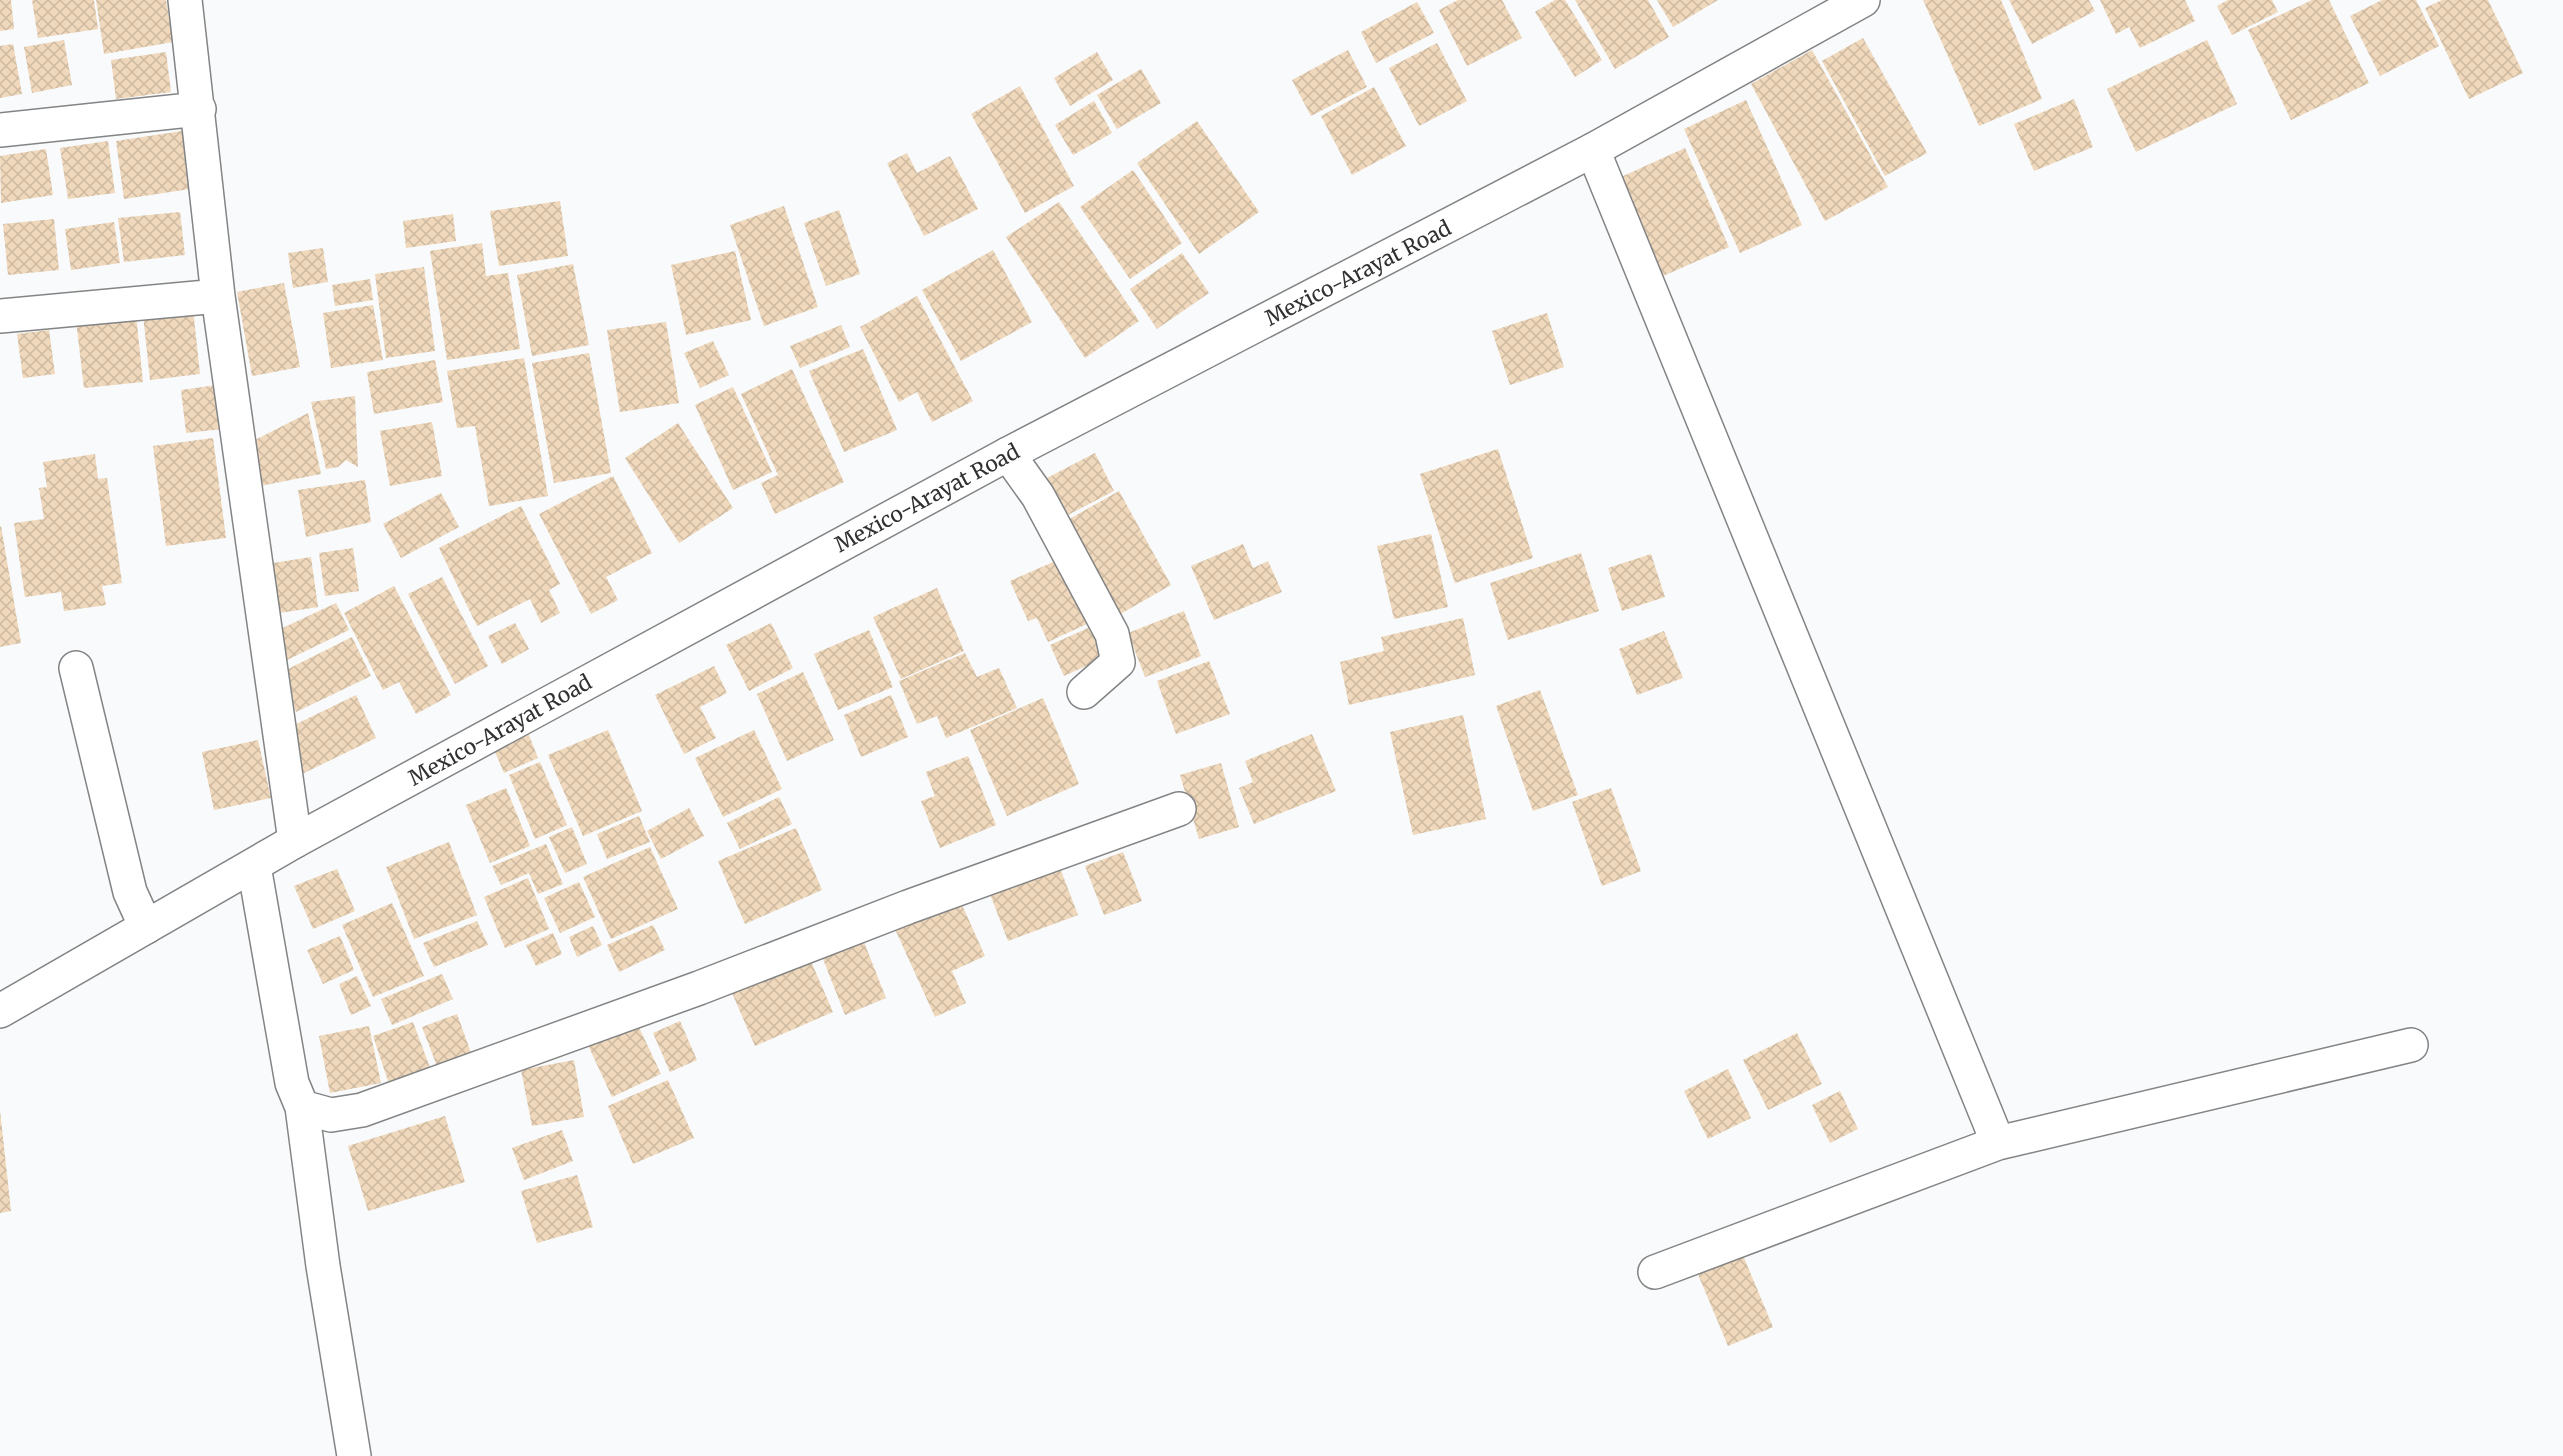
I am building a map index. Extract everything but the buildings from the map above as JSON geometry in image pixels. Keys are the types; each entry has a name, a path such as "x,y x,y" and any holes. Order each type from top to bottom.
{"street":[{"path":"185,0 199,109 218,296 295,841"},
{"name":"Mexico-Arayat Road","path":"0,1011 295,841 1008,453 1295,304 1383,261 1593,150 1863,0"},
{"path":"0,130 199,109"},
{"path":"1593,150 1998,1143"},
{"path":"0,316 218,296"},
{"path":"1008,453 1038,496 1112,634 1118,662 1084,692"},
{"path":"76,668 130,892 146,927"},
{"path":"302,1107 331,1115 362,1110 699,988 908,907 1179,809"},
{"path":"254,866 292,1083 302,1107 323,1266 354,1456"},
{"path":"1655,1272 1998,1143 2411,1045"}]}
